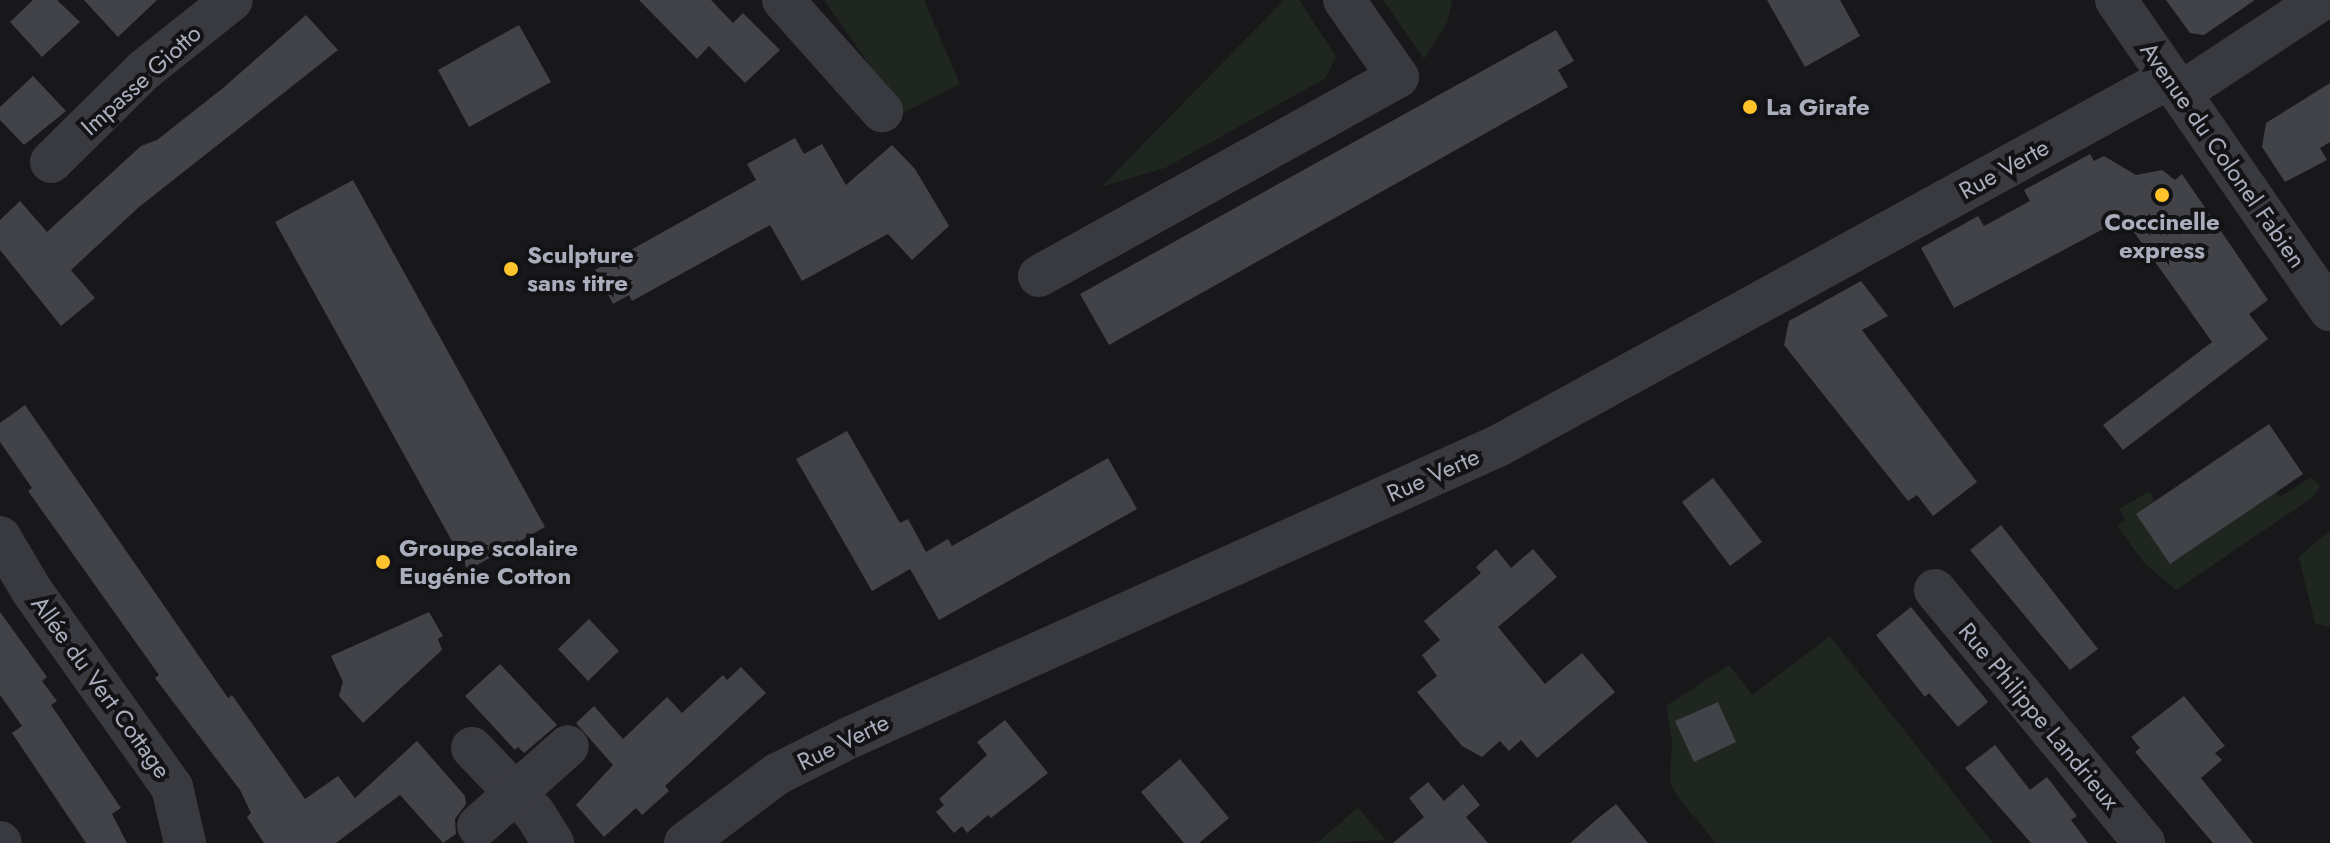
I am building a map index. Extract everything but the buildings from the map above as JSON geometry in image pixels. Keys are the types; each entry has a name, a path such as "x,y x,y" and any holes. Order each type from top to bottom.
{"street":[{"name":"Impasse Giotto","path":"51,162 144,70 232,0"},
{"path":"783,0 882,111"},
{"path":"1039,276 1398,77 1344,0"},
{"name":"Avenue du Colonel Fabien","path":"2116,0 2330,310"},
{"name":"Rue Verte","path":"685,843 777,774 851,737 1498,446 2174,85 2321,0"},
{"name":"Allée du Vert Cottage","path":"0,537 32,591 172,787 185,843"},
{"name":"Rue Philippe Landrieux","path":"1935,590 2144,843"},
{"path":"478,826 513,791 568,746"},
{"path":"472,748 513,791 553,843"}],"shaded area":[{"path":"824,0 924,0 960,84 903,113"},
{"path":"1284,0 1299,0 1336,56 1326,78 1165,168 1101,187"},
{"path":"1383,0 1452,0 1448,21 1424,59"},
{"path":"2311,477 2320,486 2313,497 2176,590 2145,564 2117,526 2125,520 2119,509 2150,491 2155,502 2276,492 2280,497"},
{"path":"2330,530 2330,627 2315,624 2299,557"},
{"path":"1830,636 1993,843 1716,843 1677,796 1670,782 1672,741 1666,706 1729,665 1752,695","holes":["1718,702 1736,742 1675,721"]},
{"path":"1358,807 1385,840 1317,843 1337,826"}],"place":[{"name":"La Girafe","path":"1750,107"},
{"name":"Coccinelle express","path":"2162,195"},
{"name":"Sculpture sans titre","path":"511,269"},
{"name":"Groupe scolaire Eugénie Cotton","path":"383,562"}]}
